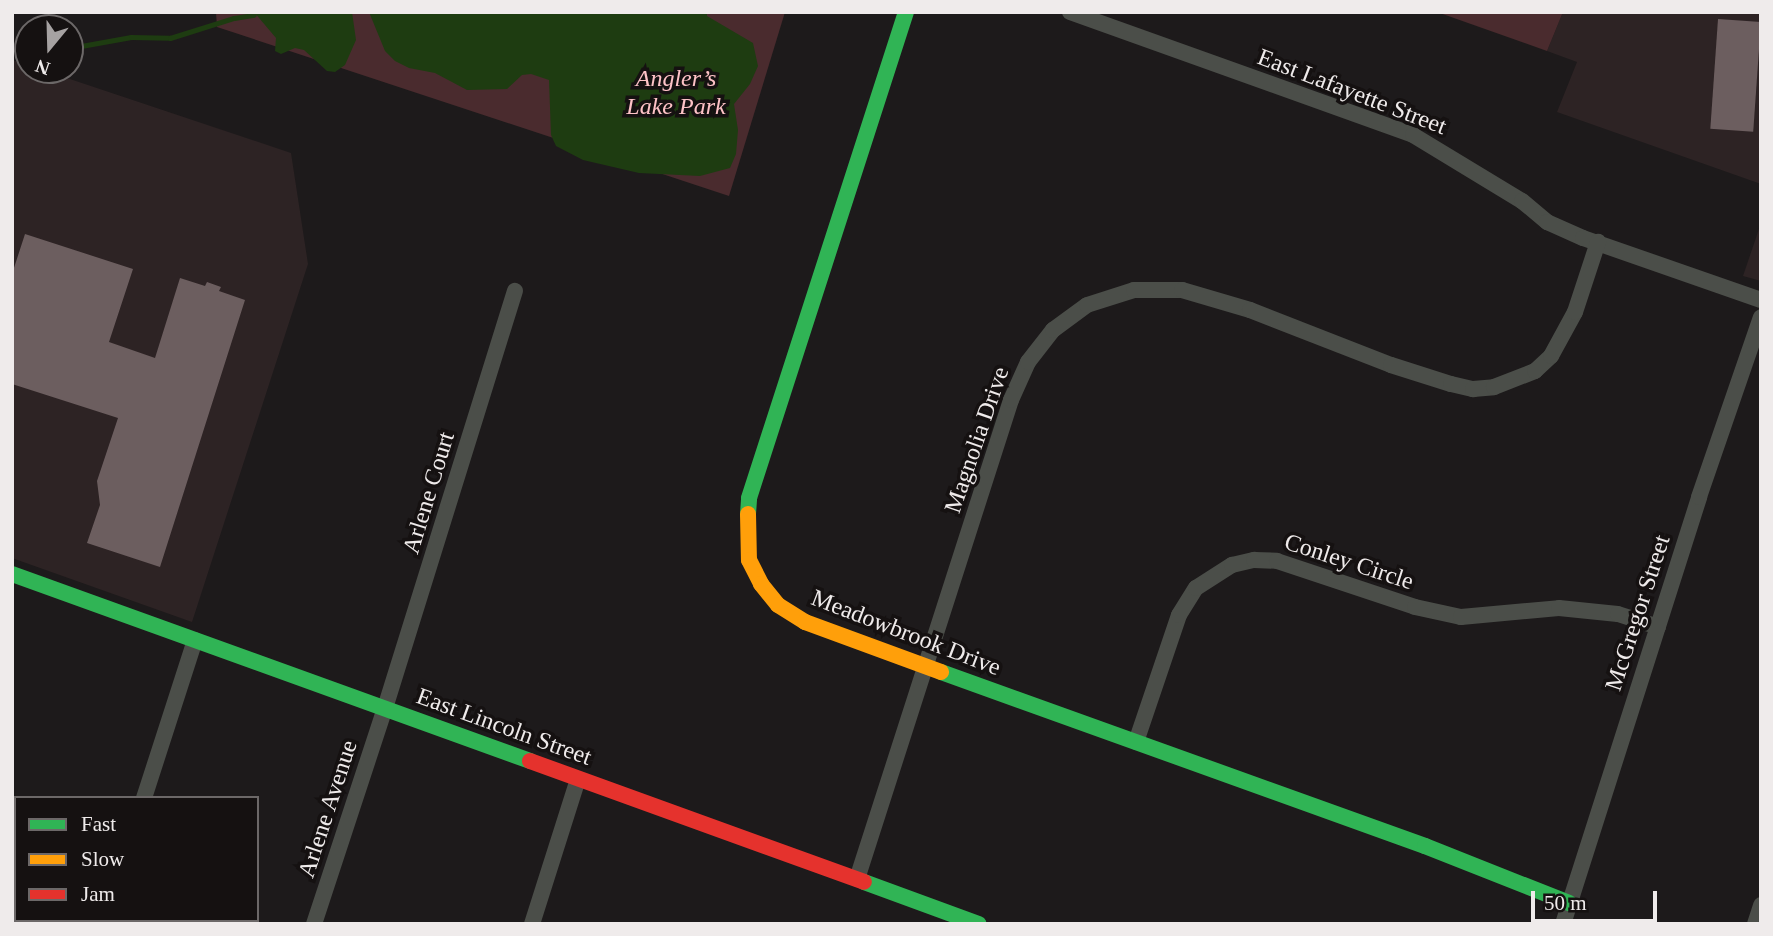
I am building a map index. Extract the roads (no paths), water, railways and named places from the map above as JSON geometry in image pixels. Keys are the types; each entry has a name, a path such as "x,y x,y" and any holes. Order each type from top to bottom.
{"street":[{"name":"Meadowbrook Drive","path":"906,12 749,498 746,537 749,560 761,584 778,605 805,622 1424,846 1569,903"},
{"name":"East Lafayette Street","path":"1069,12 1413,135 1511,194 1547,222 1761,300"},
{"name":"Magnolia Drive","path":"857,879 928,667 1011,400 1028,362 1053,330 1087,305 1134,290 1182,290 1250,310 1427,376 1473,389 1494,387 1535,371 1551,356 1575,312 1598,242"},
{"name":"Arlene Court","path":"385,708 515,291"},
{"name":"McGregor Street","path":"1563,924 1761,317"},
{"name":"Conley Circle","path":"1136,742 1179,614 1196,588 1232,565 1254,560 1277,561 1415,607 1461,617 1494,617 1559,608 1618,614 1658,627"},
{"name":"East Lincoln Street","path":"12,574 979,924"},
{"path":"145,796 195,640"},
{"name":"Arlene Avenue","path":"314,924 385,708"},
{"path":"532,924 578,779"}],"waterway":[{"path":"84,45 131,37 170,38 234,18 254,15"}],"park label":[{"name":"Angler’s Lake Park","path":"676,93"}]}
